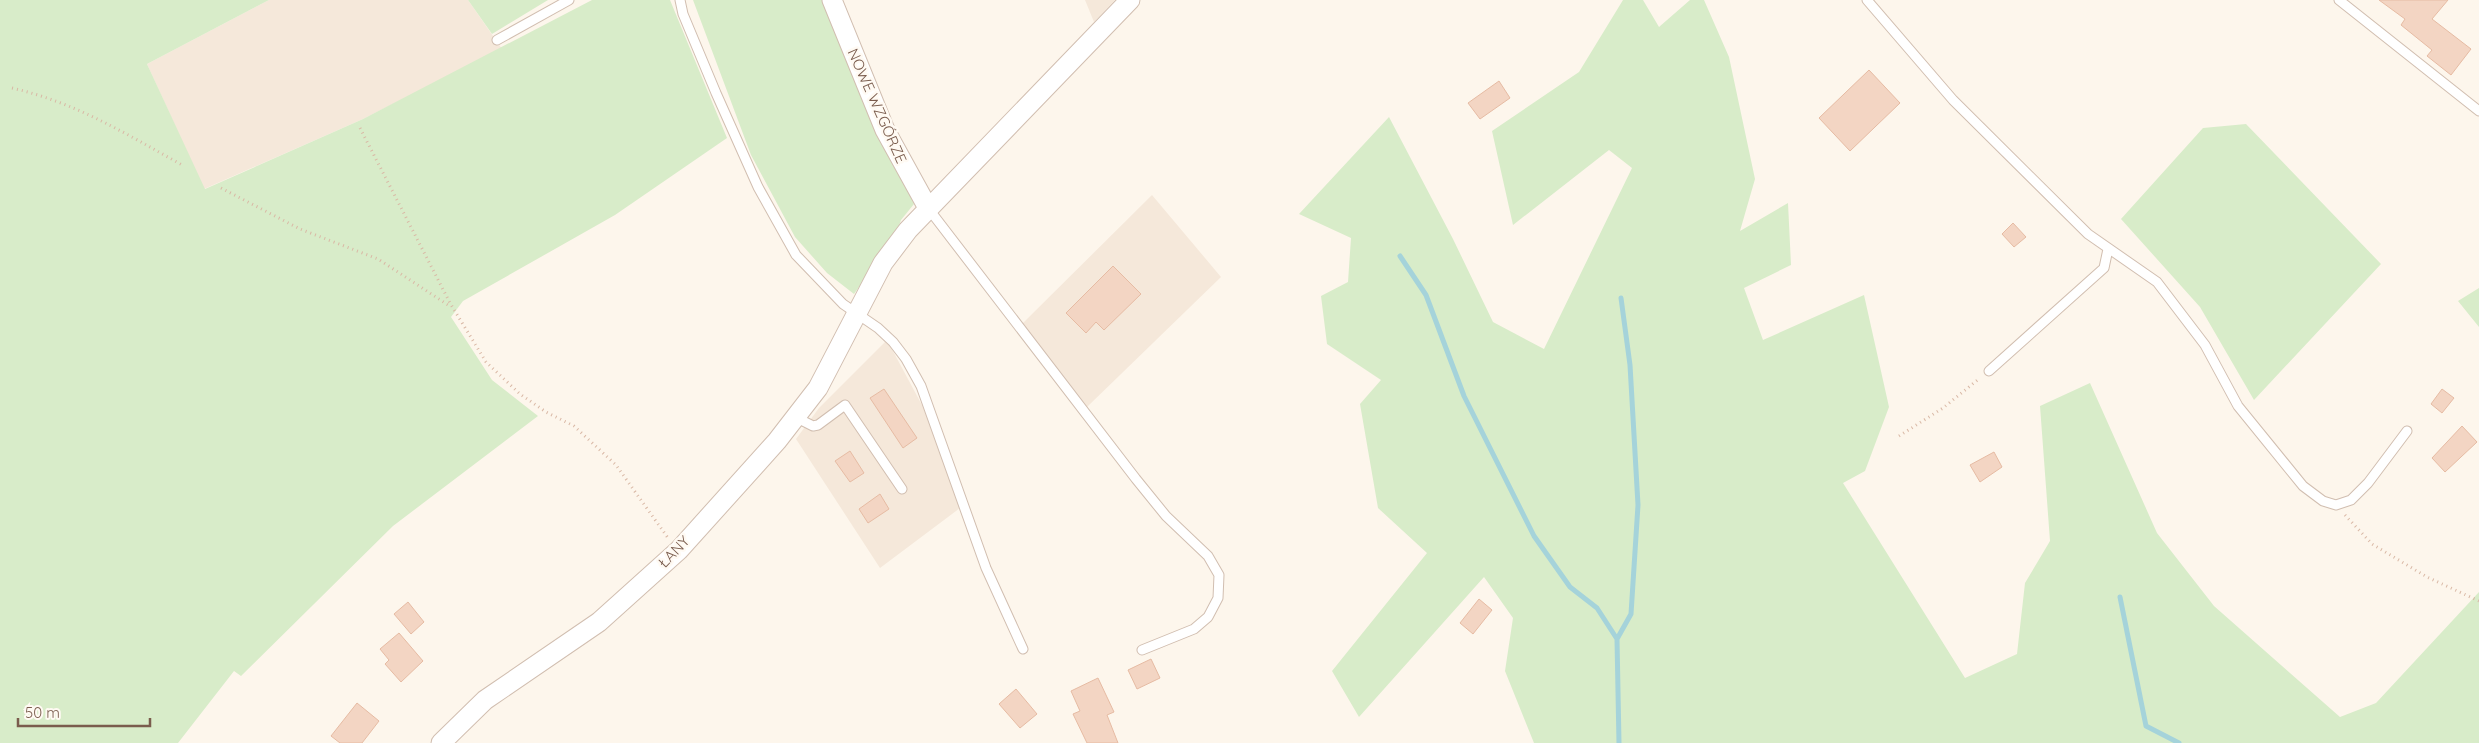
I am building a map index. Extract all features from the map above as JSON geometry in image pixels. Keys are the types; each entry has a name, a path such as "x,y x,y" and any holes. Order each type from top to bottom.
{"street":[{"name":"NOWE WZGÓRZE","path":"832,0 885,130 928,208"},
{"name":"ŁANY","path":"445,741 485,700 600,622 679,550 796,418 818,388 883,263 928,208 1130,0"}],"lane":[{"path":"498,40 569,0"},
{"path":"680,0 683,14 754,179 796,255 844,304 878,328 893,342 906,359 921,386 986,568 1023,649"},
{"path":"1867,0 1953,100 2088,234 2157,282 2205,345 2238,406 2302,486 2322,501 2336,505 2351,500 2368,483 2407,431"},
{"path":"2339,0 2479,111"},
{"path":"928,208 1136,479 1166,516 1208,556 1218,575 1218,598 1208,617 1194,629 1142,650"},
{"path":"1989,371 2104,268 2108,249"},
{"path":"796,418 813,426 818,425 845,405 902,489"}],"path":[{"path":"12,88 48,96 87,113 184,166"},
{"path":"360,128 407,223 453,309 486,362 520,394 546,412 574,426 616,466 679,550"},
{"path":"221,188 300,229 378,259 453,309"},
{"path":"1900,436 1943,408 1989,371"},
{"path":"2336,505 2372,544 2427,577 2479,601"}],"shaded area":[{"path":"269,0 468,0 502,49 363,119 204,189 147,64"},
{"path":"1085,0 1115,0 1094,22"},
{"path":"1152,195 1221,277 1087,407 1022,324"},
{"path":"887,340 923,407 960,508 880,568 796,439 819,408"}],"green space":[{"path":"0,0 269,0 147,64 205,189 363,119 592,0 670,0 727,138 615,215 463,301 451,317 492,380 538,416 393,526 241,676 234,671 178,743 0,743"},
{"path":"468,0 548,0 492,34"},
{"path":"693,0 828,0 873,114 914,204 901,220 896,234 854,294 827,273 795,237 751,155"},
{"path":"1623,0 1643,0 1659,27 1690,0 1704,0 1729,57 1755,179 1740,231 1788,203 1791,265 1744,288 1763,340 1864,295 1889,407 1865,471 1843,483 1965,678 2017,654 2025,583 2050,541 2040,406 2090,383 2157,533 2214,606 2340,717 2376,703 2479,592 2479,743 1534,743 1505,671 1513,618 1484,577 1359,717 1332,671 1427,553 1378,508 1360,404 1381,380 1327,344 1321,296 1348,282 1351,238 1299,214 1389,117 1453,239 1493,322 1544,349 1632,168 1609,150 1513,225 1492,131 1579,72"},
{"path":"2246,124 2381,264 2254,400 2200,307 2121,219 2203,128"},
{"path":"2479,288 2479,327 2458,301"}],"building":[{"path":"2379,0 2448,0 2432,19 2471,49 2451,75 2427,56 2432,50 2401,25 2405,19"},
{"path":"1869,70 1900,103 1850,151 1819,118"},
{"path":"1499,81 1510,98 1480,119 1468,103"},
{"path":"2013,223 2026,237 2014,247 2002,234"},
{"path":"1113,266 1141,294 1104,330 1096,322 1086,333 1066,313"},
{"path":"884,389 917,438 903,448 870,398"},
{"path":"2442,389 2454,398 2442,413 2431,404"},
{"path":"2462,426 2477,442 2445,472 2432,458"},
{"path":"850,451 864,473 850,482 835,461"},
{"path":"1994,452 2002,467 1980,482 1970,465"},
{"path":"880,494 889,509 868,523 859,509"},
{"path":"1479,599 1492,610 1473,634 1460,623"},
{"path":"408,602 424,622 411,634 394,614"},
{"path":"399,633 423,661 401,682 385,664 389,660 380,649"},
{"path":"1151,659 1160,678 1137,689 1128,670"},
{"path":"1098,678 1114,712 1107,715 1118,743 1087,743 1073,714 1080,711 1071,691"},
{"path":"1016,689 1037,714 1020,728 999,704"},
{"path":"357,703 379,721 362,743 340,743 331,736"}],"waterway":[{"path":"1400,256 1426,295 1464,396 1534,536 1570,587 1597,608 1617,639 1619,743"},
{"path":"1617,639 1631,614 1638,505 1630,365 1621,298"},
{"path":"2120,597 2146,726 2179,743"}]}
